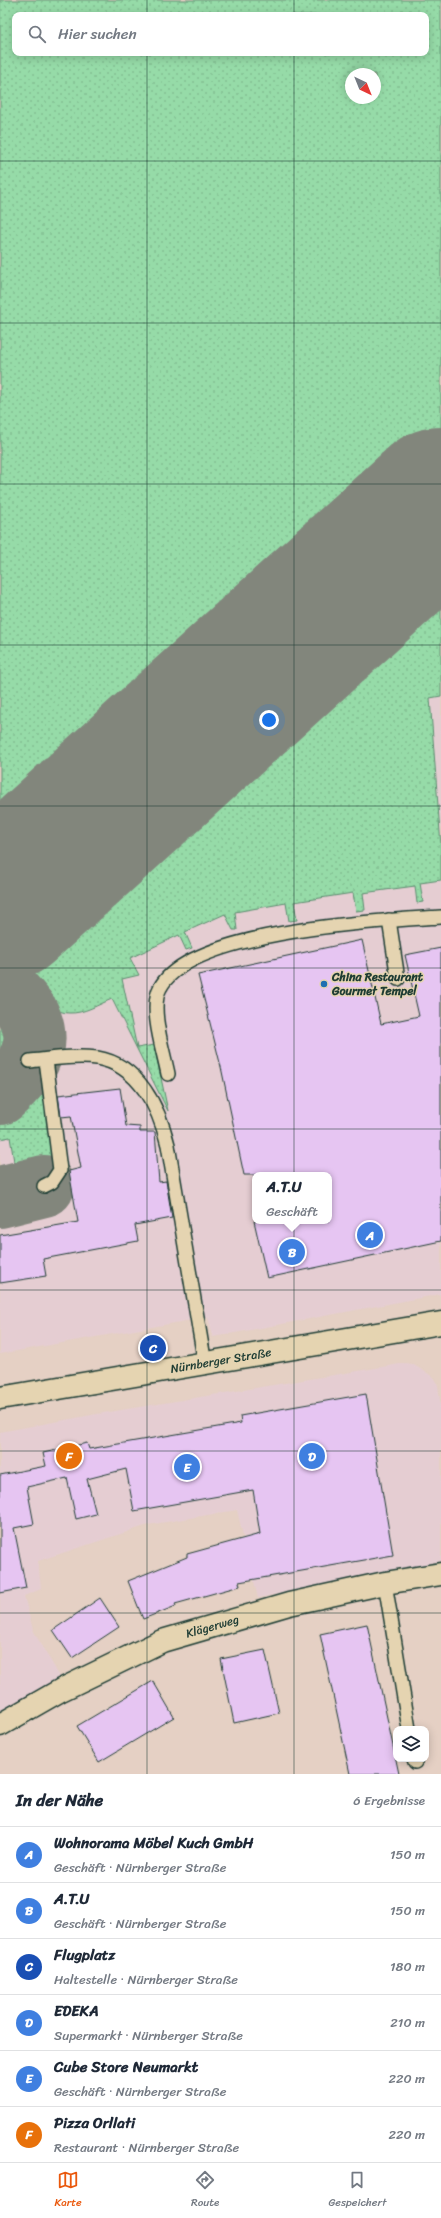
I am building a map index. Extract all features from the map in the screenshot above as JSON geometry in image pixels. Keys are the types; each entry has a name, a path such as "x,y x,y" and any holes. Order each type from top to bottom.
{"street":[{"name":"Nürnberger Straße","path":"0,1398 441,1326"},
{"name":"Klägerweg","path":"0,1725 61,1690 162,1641 289,1604 385,1583 441,1574"}],"lane":[{"path":"168,1074 158,1024 156,1004 159,989 170,972 180,965 226,946 289,932 389,920 441,917"},
{"path":"389,920 398,979"},
{"path":"30,1061 96,1058 111,1061 125,1070 140,1084 150,1098 162,1120 168,1145 206,1364"},
{"path":"44,1186 52,1182 60,1170 46,1060"},
{"path":"385,1583 409,1726"}],"shaded area":[{"path":"441,194 441,654 247,832 441,875 441,1294 213,1337 208,1317 0,1354 0,638"},
{"path":"441,696 441,846 430,698"},
{"path":"406,1363 412,1364 432,1376 438,1385 441,1408 441,1561 258,1598 237,1510 148,1525 38,1561 41,1589 24,1596 33,1630 60,1677 0,1713 0,1432 97,1414"}],"green space":[{"path":"0,0 441,0 441,479 0,880"},
{"path":"441,530 441,696 430,698 441,846 441,880 420,883 423,902 417,903 415,886 363,893 365,910 356,911 353,893 294,902 297,920 289,921 286,903 235,912 237,930 233,930 225,914 185,932 192,948 186,950 179,935 130,958 139,975 122,979 137,1048 154,1045 168,1111 112,999 75,1013 60,1011 39,1001 18,985 3,966 0,958 0,947 4,933 12,920"},
{"path":"0,994 14,1015 18,1037 14,1059 0,1080"},
{"path":"39,1073 56,1170 17,1180 10,1137 0,1139 0,1108"}],"building":[{"path":"362,940 381,1024 419,1016 405,955 441,948 441,1241 267,1278 255,1224 332,1224 332,1172 252,1172 252,1175 244,1175 221,1067 198,975"},
{"path":"120,1088 126,1126 140,1127 140,1132 155,1132 159,1182 166,1181 172,1218 135,1225 138,1241 43,1259 46,1276 0,1283 0,1235 78,1222 69,1171 81,1168 71,1116 61,1117 58,1095"},
{"path":"366,1394 393,1555 239,1582 240,1586 175,1604 176,1606 143,1619 128,1581 187,1557 187,1554 260,1534 253,1490 134,1511 126,1469 87,1479 96,1514 76,1519 67,1478 27,1487 34,1524 14,1528 26,1588 0,1593 0,1475 46,1466 43,1453 87,1443 89,1449 241,1423 240,1416"},
{"path":"100,1598 119,1627 72,1658 53,1630"},
{"path":"367,1624 393,1746 393,1762 396,1762 399,1774 350,1774 320,1634"},
{"path":"265,1650 279,1713 234,1723 221,1659"},
{"path":"153,1681 174,1717 99,1762 77,1726"}],"taxiway":[{"path":"0,981 28,1014 33,1026 34,1038 33,1049 24,1068 0,1094"},
{"path":"0,1197 44,1186"}],"runway":[{"path":"0,905 441,505"}],"place":[{"name":"China Restaurant Gourmet Tempel","path":"324,984"},
{"name":"Wohnorama Möbel Kuch GmbH","path":"370,1235"},
{"name":"A.T.U","path":"292,1252"},
{"name":"Flugplatz","path":"153,1348"},
{"name":"Pizza Orllati","path":"69,1456"},
{"name":"EDEKA","path":"312,1456"},
{"name":"Cube Store Neumarkt","path":"187,1467"}]}
